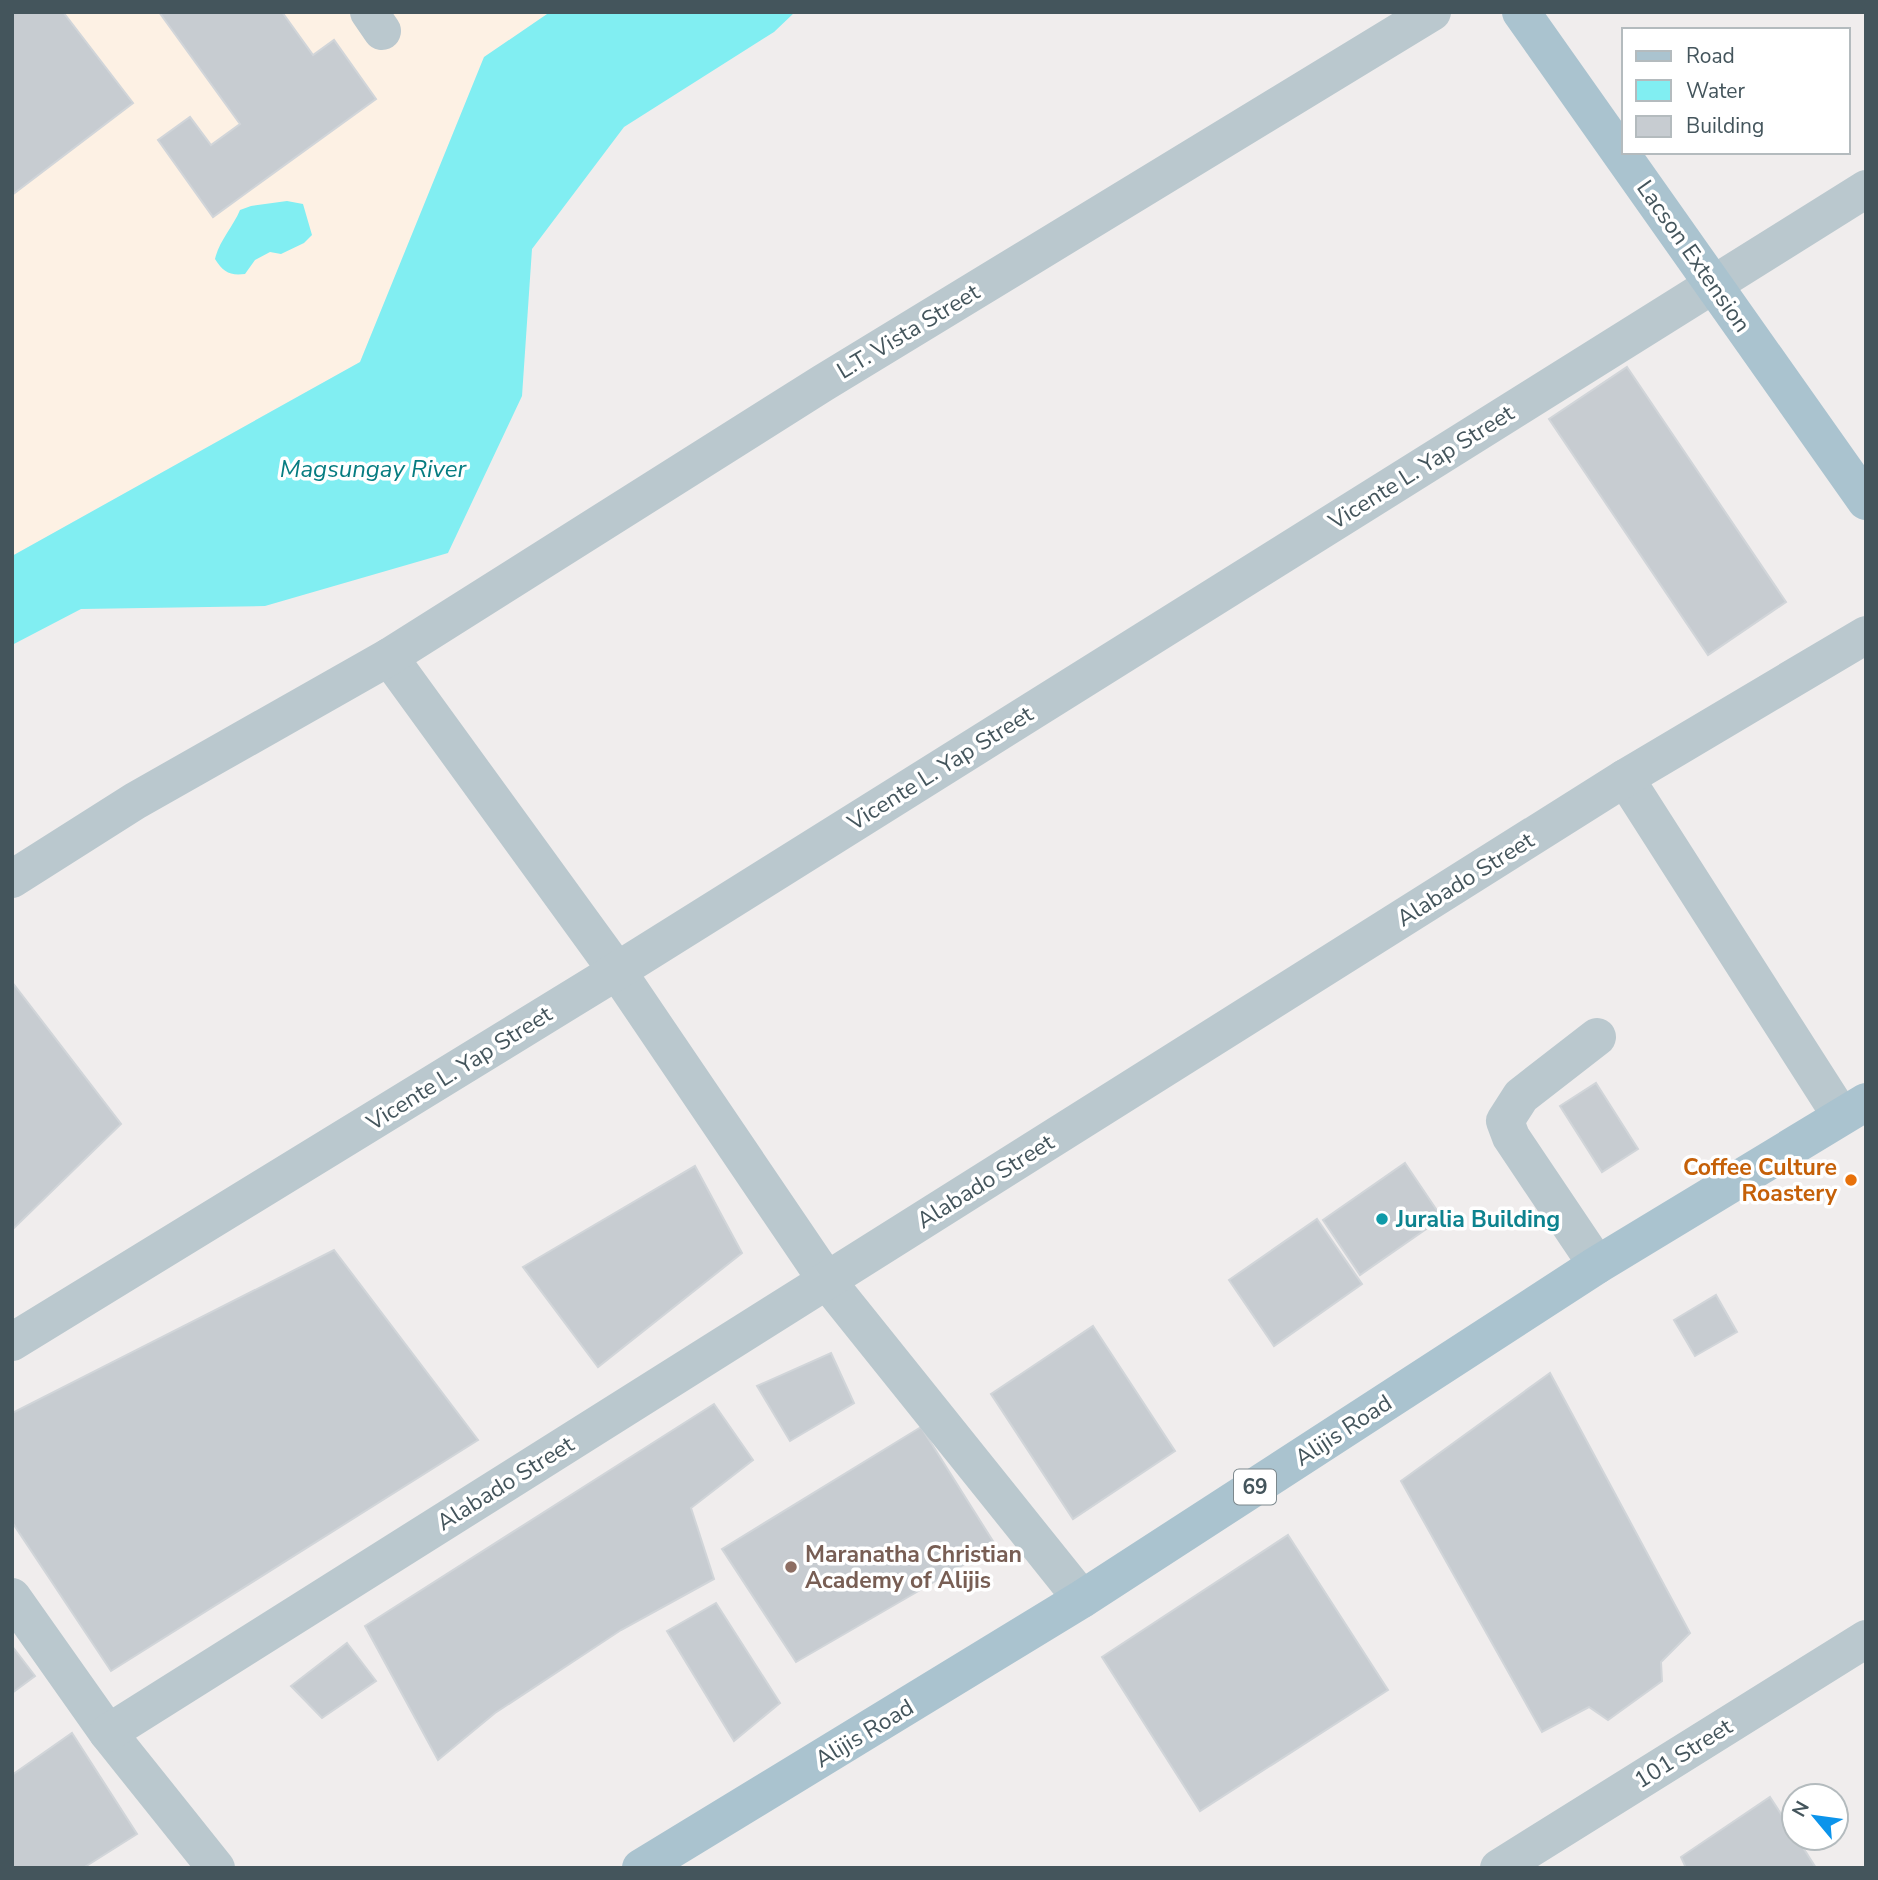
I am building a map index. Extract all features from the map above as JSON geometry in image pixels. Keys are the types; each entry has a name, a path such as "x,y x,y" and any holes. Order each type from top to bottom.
{"main road":[{"name":"Lacson Extension","path":"1521,12 1622,154"},
{"name":"Lacson Extension","path":"1622,154 1866,500"},
{"name":"Alijis Road","path":"641,1868 1082,1599 1597,1265 1853,1109"}],"street":[{"name":"L.T. Vista Street","path":"12,879 135,801 389,657 823,383 1432,12"},
{"name":"Vicente L. Yap Street","path":"12,1342 617,971 1866,189"},
{"name":"Alabado Street","path":"108,1733 1625,778 1866,635"},
{"path":"389,657 617,971 827,1280 1082,1599"},
{"path":"1625,778 1853,1109"},
{"path":"1597,1037 1521,1096 1504,1121 1511,1137 1597,1265"},
{"path":"12,1597 108,1733 216,1868"},
{"name":"101 Street","path":"1499,1868 1866,1639"}],"shaded area":[{"path":"12,12 550,12 484,57 360,362 12,556"}],"water":[{"name":"Magsungay River","path":"550,12 795,12 774,32 624,127 532,249 522,396 448,553 265,606 81,609 12,645 12,556 360,362 484,57"},
{"path":"287,201 303,204 312,235 304,243 281,254 270,252 255,260 245,274 231,274 221,267 215,259 217,252 240,210"}],"building":[{"path":"12,12 63,12 133,103 12,195"},
{"path":"159,12 282,12 313,55 334,40 376,99 213,217 158,140 190,117 211,145 240,124"},
{"path":"1627,367 1786,602 1708,655 1549,419"},
{"path":"12,982 121,1124 12,1230"},
{"path":"1596,1083 1638,1149 1602,1172 1560,1106"},
{"name":"Juralia Building","path":"1405,1163 1442,1218 1360,1275 1323,1220"},
{"path":"695,1166 742,1253 598,1367 523,1267"},
{"path":"1317,1219 1362,1284 1274,1346 1229,1280"},
{"path":"334,1250 478,1440 111,1671 12,1522 12,1413"},
{"path":"1716,1295 1737,1332 1695,1356 1674,1320"},
{"path":"1093,1326 1175,1451 1073,1519 991,1394"},
{"path":"831,1353 854,1403 790,1441 757,1386"},
{"path":"1550,1373 1690,1633 1661,1662 1662,1681 1608,1720 1589,1707 1542,1732 1401,1481"},
{"path":"714,1404 753,1460 691,1508 714,1579 621,1630 495,1713 438,1760 365,1626"},
{"path":"921,1427 996,1546 796,1662 722,1549"},
{"path":"1288,1535 1388,1690 1200,1811 1102,1657"},
{"path":"716,1603 780,1703 734,1741 667,1631"},
{"path":"347,1643 376,1681 322,1718 291,1686"},
{"path":"12,1646 35,1676 12,1693"},
{"path":"72,1733 137,1834 83,1868 12,1868 12,1775"},
{"path":"1770,1797 1780,1812 1780,1852 1806,1852 1816,1868 1686,1868 1681,1857"}],"place":[{"name":"Coffee Culture Roastery","path":"1851,1180"},
{"name":"Juralia Building","path":"1382,1219"},
{"name":"Maranatha Christian Academy of Alijis","path":"791,1567"}]}
